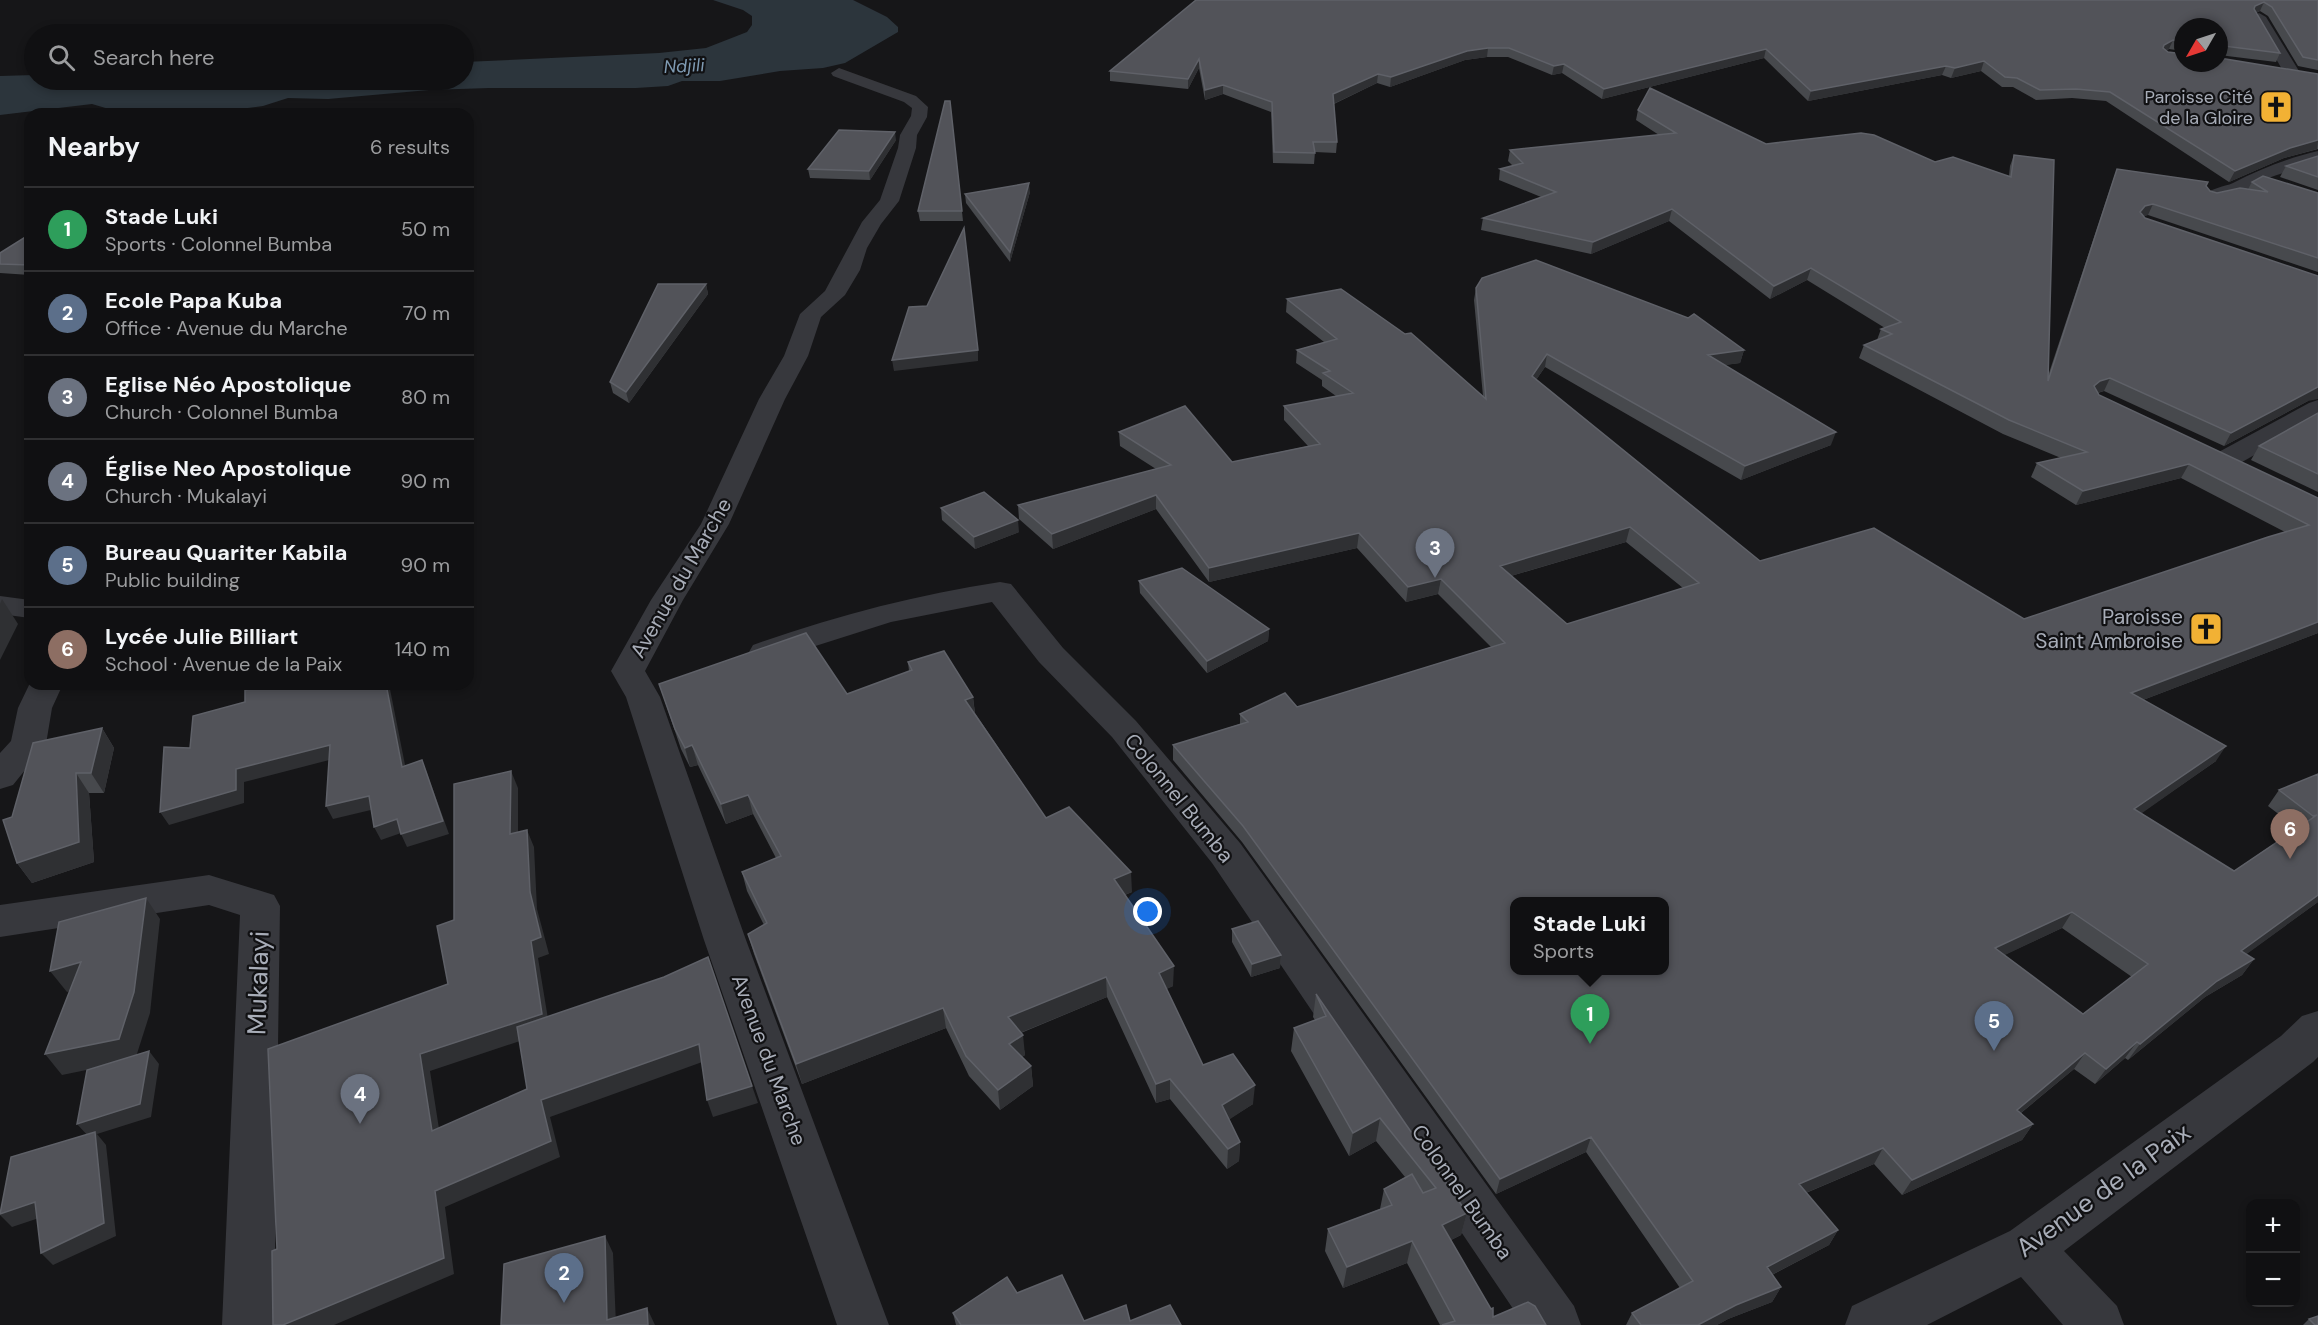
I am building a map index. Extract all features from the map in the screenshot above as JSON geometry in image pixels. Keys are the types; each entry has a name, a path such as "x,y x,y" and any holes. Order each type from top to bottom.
{"street":[{"path":"2259,17 2291,71"},
{"path":"2271,68 2309,75"},
{"name":"Avenue du Marche","path":"839,73 910,99 920,107 920,117 914,123 906,142 907,148 889,201 872,222 834,295 811,314 796,356 772,399 715,524 667,600 628,671 658,692 726,940 863,1325"},
{"path":"2213,197 2239,187 2255,177 2318,156"},
{"path":"2255,177 2287,188"},
{"path":"2256,475 2215,455 2318,408"},
{"name":"Colonnel Bumba","path":"735,663 856,622 942,600 1000,591 1051,655 1124,729 1226,853 1555,1325"},
{"path":"0,605 24,608"},
{"path":"0,776 28,744 35,708 43,690"},
{"name":"Mukalayi","path":"0,921 209,890 260,906 248,1325"},
{"name":"Avenue de la Paix","path":"1871,1325 2028,1248 2311,1048"},
{"path":"2028,1248 2098,1325"}],"water":[{"name":"Ndjili","path":"713,0 853,0 887,17 898,27 898,32 845,63 823,68 780,71 720,81 682,81 668,86 636,88 474,88 474,62 659,53 706,48 747,32 752,25 752,16 743,10"},
{"path":"24,75 24,90 429,90 328,99 288,98 263,106 247,108 106,108 92,104 59,108 24,108 24,112 0,115 0,76"}],"building":[{"path":"1196,0 2318,0 2318,60 2303,57 2272,7 2264,2 2255,6 2254,9 2280,53 2228,46 2228,18 2174,18 2174,40 2164,45 2163,48 2174,53 2174,72 2228,72 2228,59 2318,74 2318,140 2290,148 2235,171 2110,92 2076,89 2040,90 2017,78 2005,77 1984,61 1955,68 1946,66 1811,91 1766,49 1604,89 1564,64 1554,66 1509,48 1488,48 1467,51 1391,77 1378,74 1333,94 1337,142 1313,142 1315,153 1274,152 1272,102 1223,85 1205,90 1199,59 1188,79 1110,71"},
{"path":"1650,88 1766,144 1861,133 1874,135 1935,162 1953,157 2011,177 2014,155 2054,160 2048,381 2117,169 2208,182 2206,186 2210,191 2217,193 2240,188 2268,192 2252,182 2263,176 2318,193 2318,258 2153,204 2145,206 2140,212 2145,218 2318,276 2318,387 2231,433 2110,378 2094,386 2099,395 2318,498 2318,622 2131,693 2226,746 2134,809 2234,871 2317,815 2313,816 2279,790 2318,774 2318,895 2241,951 2254,959 2217,981 2140,1044 2137,1042 2106,1069 2085,1053 2017,1110 2033,1124 1912,1180 1883,1148 1799,1184 1838,1230 1767,1267 1781,1287 1736,1305 1698,1325 1641,1325 1632,1313 1693,1281 1591,1137 1500,1179 1243,826 1173,745 1248,722 1240,714 1285,693 1297,707 1505,643 1441,579 1408,587 1359,533 1209,568 1156,495 1052,534 1018,505 1171,465 1119,432 1185,406 1232,462 1320,444 1284,406 1353,393 1323,373 1330,371 1297,350 1337,339 1287,299 1341,289 1405,334 1411,333 1486,399 1476,288 1482,278 1536,260 1688,318 1694,314 1744,350 1708,355 1836,432 1745,466 1547,354 1532,376 1760,561 1874,528 2024,619 2309,525 2189,464 2083,491 2037,463 2087,452 2009,420 1864,345 1892,334 1881,329 1901,322 1811,268 1774,286 1672,209 1593,242 1483,218 1556,192 1500,169 1523,163 1510,150 1676,133 1638,110","holes":["1630,527 1699,583 1567,624 1500,566","2072,912 2148,964 2083,1014 1995,948"]},
{"path":"945,101 950,101 962,211 918,211"},
{"path":"839,130 895,132 869,171 808,169"},
{"path":"2318,156 2318,177 2286,166"},
{"path":"1029,183 1010,252 965,194"},
{"path":"964,228 978,350 892,360 909,307 927,306"},
{"path":"24,238 24,265 0,264 0,253"},
{"path":"658,284 706,284 626,392 610,382"},
{"path":"2318,413 2318,474 2259,446"},
{"path":"984,492 1018,520 974,537 941,508"},
{"path":"1182,568 1269,629 1207,661 1139,581"},
{"path":"806,633 847,694 912,670 908,662 944,651 973,697 965,700 1046,818 1069,807 1131,872 1114,879 1174,966 1159,973 1203,1065 1233,1054 1255,1085 1222,1105 1240,1142 1228,1149 1170,1079 1156,1084 1106,977 1008,1017 1023,1035 1009,1044 1031,1066 998,1090 966,1056 943,1008 796,1064 748,934 767,923 742,872 781,856 748,795 721,804 692,745 685,748 675,729 659,684"},
{"path":"245,690 387,690 402,767 422,760 443,821 401,834 397,819 374,827 369,796 326,806 330,745 236,769 236,790 160,812 164,747 190,748 193,716 245,702"},
{"path":"102,728 91,773 76,773 79,842 17,863 3,820 12,817 33,743"},
{"path":"511,771 510,834 527,830 530,892 541,937 531,941 542,1014 420,1054 432,1131 527,1089 517,1027 664,977 708,957 752,1086 707,1100 699,1044 541,1100 551,1141 435,1191 444,1258 283,1325 273,1325 272,1251 277,1249 268,1049 448,984 437,926 454,920 454,784"},
{"path":"146,898 134,992 119,1039 45,1054 81,962 50,971 59,922"},
{"path":"1258,921 1281,955 1252,964 1232,929"},
{"path":"1316,994 1467,1213 1442,1225 1491,1309 1493,1308 1493,1317 1528,1302 1535,1306 1546,1325 1442,1325 1455,1321 1412,1241 1347,1267 1328,1229 1392,1205 1384,1189 1412,1174 1423,1193 1436,1188 1380,1118 1353,1133 1294,1028 1326,1016"},
{"path":"149,1051 140,1104 77,1124 87,1070"},
{"path":"95,1132 104,1223 41,1253 35,1202 0,1214 11,1157"},
{"path":"605,1236 607,1320 647,1308 648,1325 501,1325 504,1264"},
{"path":"1062,1275 1084,1321 1126,1305 1130,1321 1170,1305 1181,1325 961,1325 953,1313 1007,1277 1017,1293"},
{"path":"2318,1316 2318,1325 2309,1319"}],"place":[{"name":"Paroisse Cité de la Gloire","path":"2276,107"},
{"name":"Eglise Néo Apostolique","path":"1435,578"},
{"name":"Paroisse Saint Ambroise","path":"2206,629"},
{"name":"Lycée Julie Billiart","path":"2290,859"},
{"name":"Stade Luki","path":"1590,1044"},
{"name":"Bureau Quariter Kabila","path":"1994,1051"},
{"name":"Église Neo Apostolique","path":"360,1124"},
{"name":"Ecole Papa Kuba","path":"564,1303"}]}
